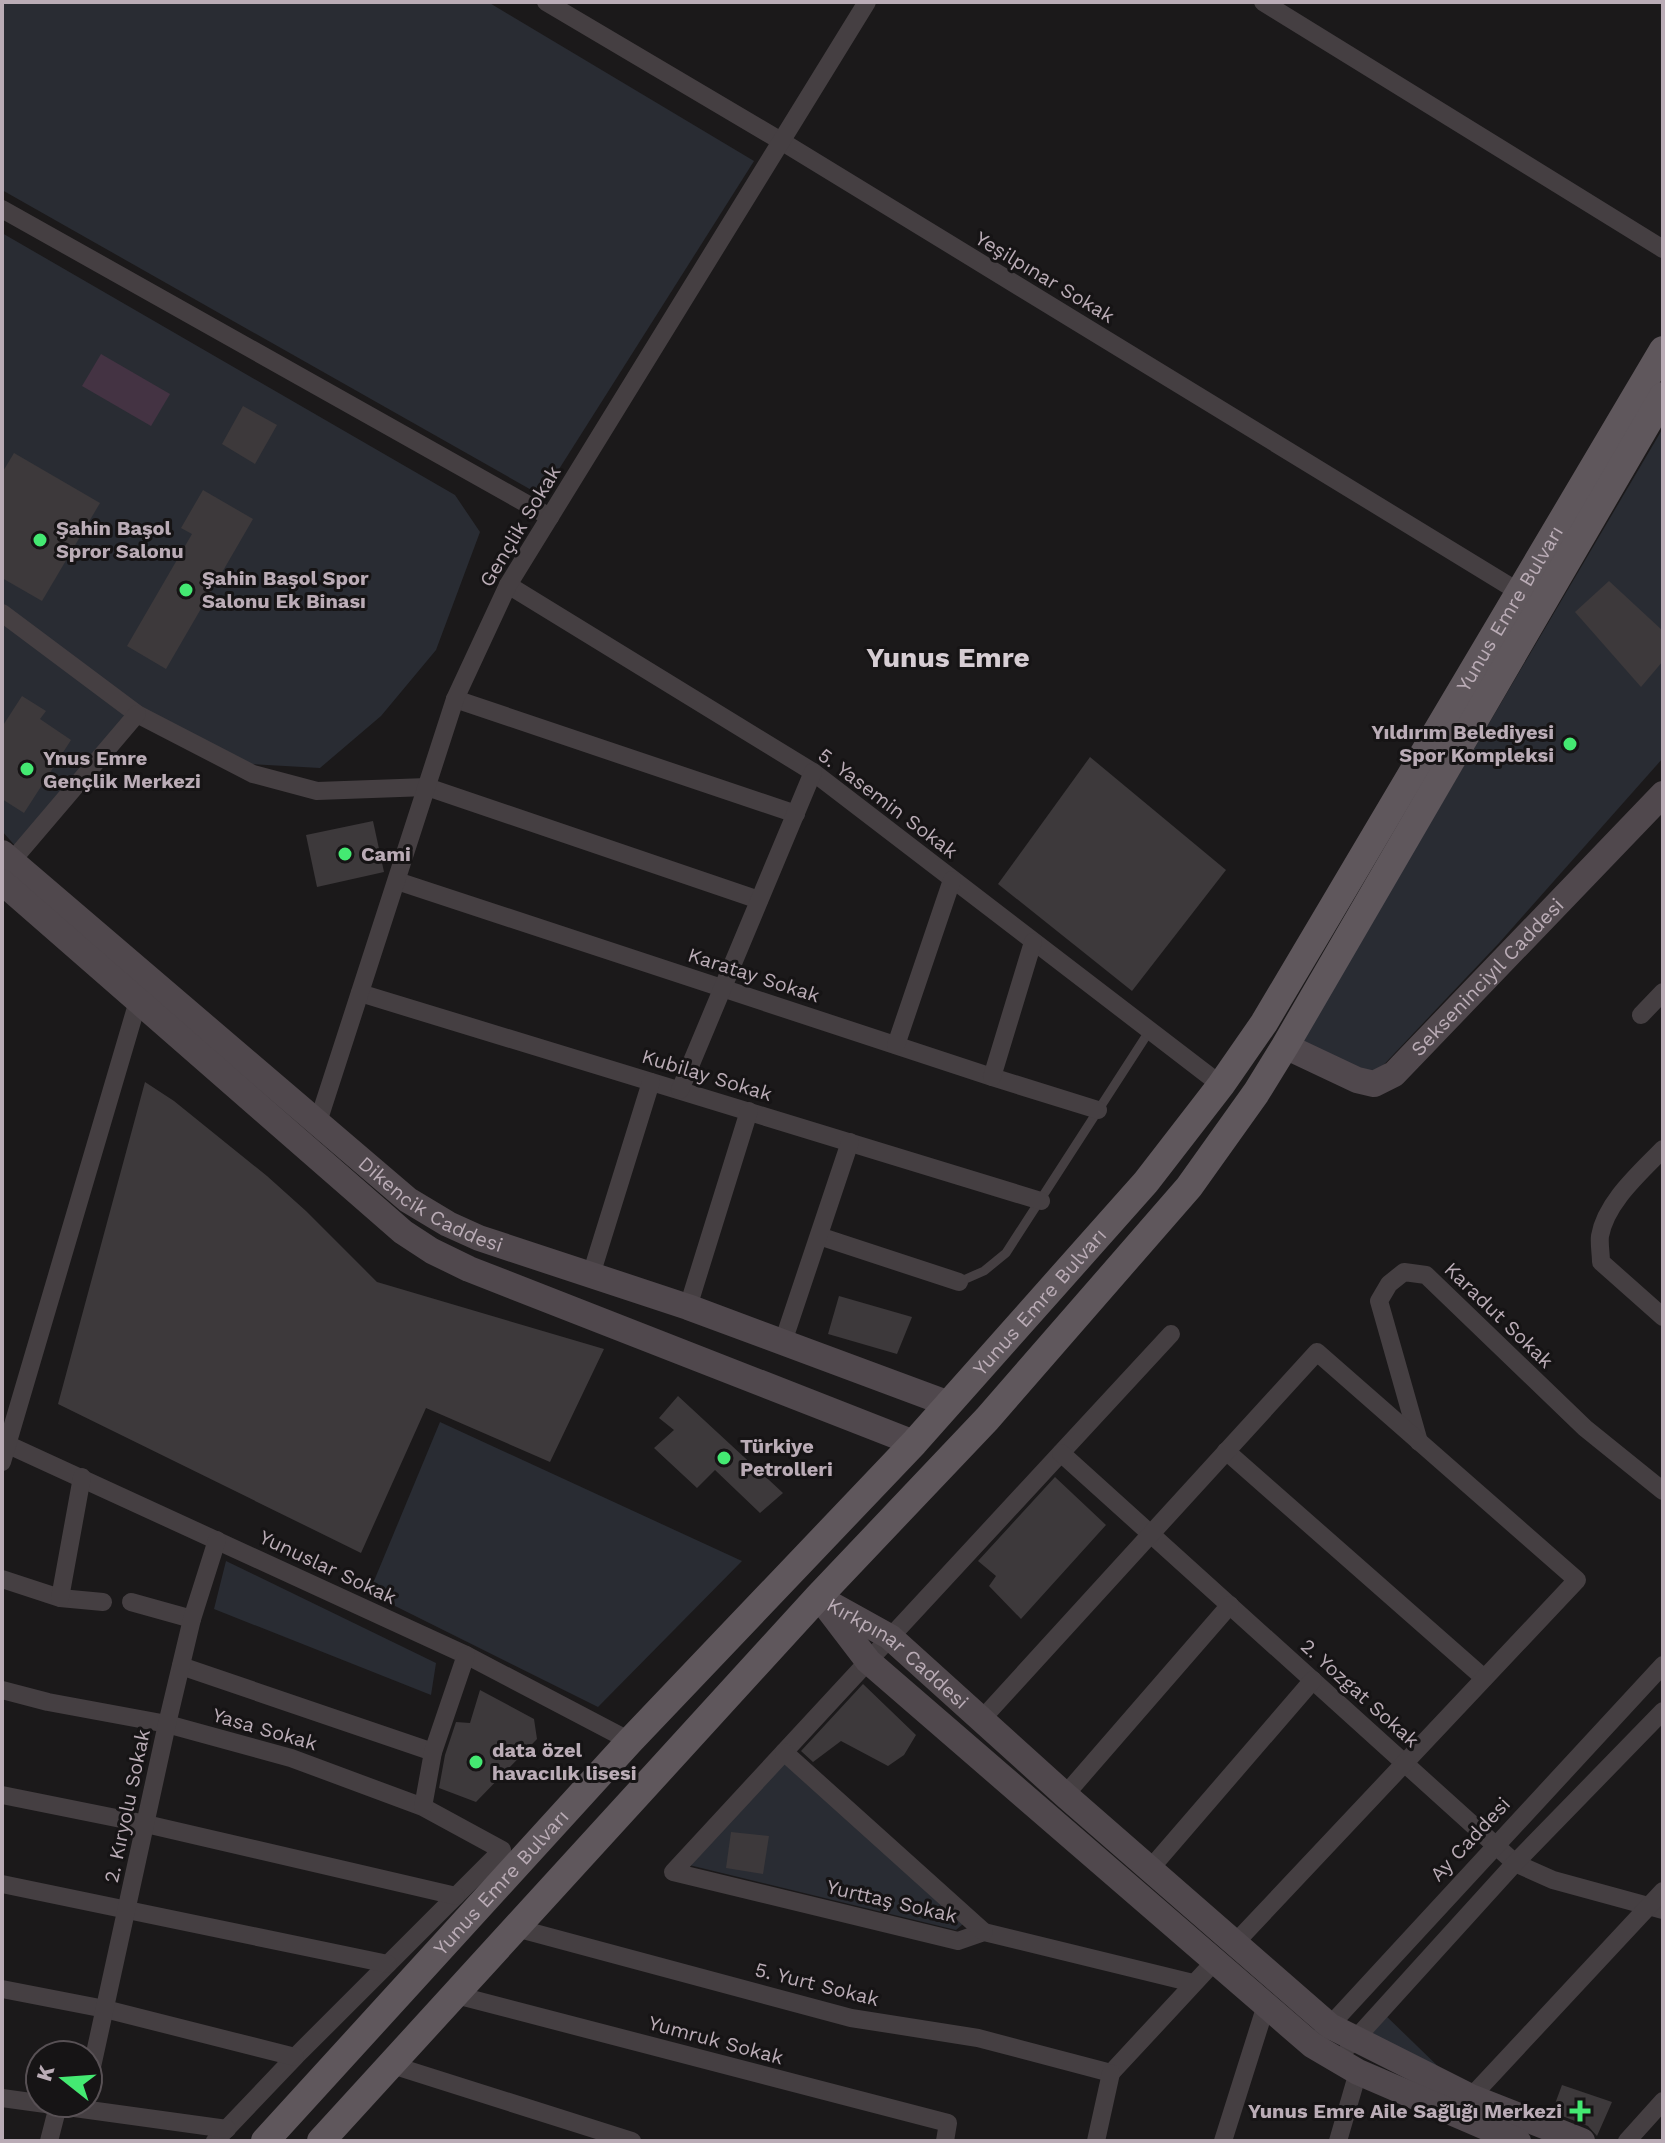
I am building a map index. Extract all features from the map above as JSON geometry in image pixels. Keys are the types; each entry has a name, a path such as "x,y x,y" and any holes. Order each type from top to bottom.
{"main road":[{"name":"Yunus Emre Bulvarı","path":"265,2141 630,1741 914,1443 1146,1182 1221,1085 1264,1023 1663,350"},
{"name":"Yunus Emre Bulvarı","path":"321,2141 818,1597 974,1434 1189,1187 1256,1093 1285,1046 1663,396"},
{"name":"Sekseninciyıl Caddesi","path":"1285,1046 1357,1080 1374,1084 1394,1074 1663,794"},
{"name":"Dikencik Caddesi","path":"5,866 138,1001 403,1232 432,1251 469,1269 914,1443"},
{"name":"Dikencik Caddesi","path":"5,866 318,1122 408,1200 448,1224 479,1238 688,1307 949,1404"},
{"path":"792,1572 818,1597"},
{"name":"Kırkpınar Caddesi","path":"818,1597 890,1637 1065,1795 1236,1942 1347,2066 1480,2117 1582,2141"},
{"name":"Kırkpınar Caddesi","path":"818,1597 868,1661 1266,2005 1321,2036 1354,2040 1518,2141"}],"street":[{"name":"Yeşilpınar Sokak","path":"546,2 781,141 1519,592"},
{"name":"Gençlik Sokak","path":"318,1122 455,699 508,585 867,2"},
{"path":"1263,2 1663,249"},
{"path":"2,209 550,517"},
{"name":"5. Yasemin Sokak","path":"508,585 813,772 1221,1085"},
{"path":"2,613 137,714 253,774 317,791 427,787 759,900"},
{"path":"455,699 796,814"},
{"path":"5,866 137,714"},
{"path":"680,1090 813,772"},
{"path":"896,1045 952,880"},
{"name":"Karatay Sokak","path":"397,881 1098,1110"},
{"path":"992,1077 1033,942"},
{"path":"1641,1015 1663,992"},
{"name":"Kubilay Sokak","path":"360,993 1041,1201"},
{"path":"4,1450 138,1001"},
{"path":"591,1275 651,1082"},
{"path":"688,1307 749,1111"},
{"path":"783,1342 850,1142"},
{"path":"1663,1149 1627,1187 1600,1236 1601,1262 1663,1317"},
{"path":"819,1236 959,1282"},
{"name":"Karadut Sokak","path":"1419,1442 1379,1301 1389,1284 1404,1272 1426,1275 1585,1428 1663,1491"},
{"path":"984,1932 784,1752 1171,1334"},
{"path":"981,1720 1317,1352 1577,1580 1236,1942"},
{"name":"Yunuslar Sokak","path":"4,1450 82,1477 466,1655 630,1741"},
{"path":"1226,1451 1484,1678"},
{"name":"2. Yozgat Sokak","path":"1061,1453 1515,1863 1553,1880 1656,1908"},
{"path":"60,1598 82,1477"},
{"name":"2. Kıryolu Sokak","path":"98,2039 167,1724 192,1619 217,1540"},
{"path":"2,1579 60,1598 103,1602"},
{"path":"131,1602 192,1619"},
{"path":"1065,1795 1230,1605"},
{"path":"423,1807 433,1752 466,1655"},
{"name":"Ay Caddesi","path":"1321,2036 1663,1665"},
{"path":"181,1666 433,1752"},
{"path":"1150,1869 1313,1680"},
{"name":"Yasa Sokak","path":"2,1690 48,1702 167,1724 291,1758 423,1807 502,1850 456,1896"},
{"path":"1338,2141 1347,2066 1354,2040 1515,1863 1663,1711"},
{"name":"Yurttaş Sokak","path":"784,1752 673,1872 958,1941 984,1932 1193,1983"},
{"path":"2,1795 146,1824 456,1896"},
{"path":"2,1884 388,1964"},
{"path":"1480,2117 1656,1908 1663,1891"},
{"path":"104,2111 221,2135 456,1896"},
{"name":"5. Yurt Sokak","path":"516,1928 851,2018 978,2038 1111,2073"},
{"path":"1096,2141 1111,2073 1215,1961"},
{"path":"2,1989 105,2009 295,2057"},
{"name":"Yumruk Sokak","path":"456,1995 948,2123 945,2141"},
{"path":"1223,2141 1266,2005"},
{"path":"392,2065 632,2141"},
{"path":"2,2098 24,2101"},
{"path":"1627,2141 1663,2101"},
{"path":"49,2141 55,2119"}],"lane":[{"path":"959,1282 984,1271 1006,1253 1150,1030"}],"shaded area":[{"path":"2,2 488,2 754,161 542,496 2,190"},
{"path":"2,233 455,495 480,532 436,650 381,716 320,768 251,764 129,719 17,848 2,831"},
{"path":"101,354 170,394 151,426 82,386"},
{"name":"Yıldırım Belediyesi Spor Kompleksi","path":"1663,428 1663,758 1499,943 1374,1075 1300,1044"},
{"path":"440,1422 742,1561 598,1707 369,1593"},
{"path":"226,1561 436,1663 431,1695 214,1609"},
{"path":"785,1762 963,1924 956,1930 689,1865"},
{"path":"1383,2013 1448,2076 1358,2039"}],"building":[{"path":"243,406 277,425 255,464 222,444"},
{"name":"Şahin Başol Spror Salonu","path":"14,453 100,503 42,601 2,578 2,473"},
{"name":"Şahin Başol Spor Salonu Ek Binası","path":"203,490 253,519 166,669 127,646 192,534 181,528"},
{"path":"1609,581 1663,631 1663,661 1641,687 1575,612"},
{"name":"Ynus Emre Gençlik Merkezi","path":"22,696 46,711 40,719 71,740 24,813 2,799 2,727"},
{"path":"1090,757 1226,870 1132,991 998,884"},
{"name":"Cami","path":"373,821 384,872 317,887 306,835"},
{"path":"145,1082 174,1101 267,1176 377,1282 604,1349 550,1462 426,1408 361,1553 58,1404"},
{"path":"839,1296 912,1317 897,1354 828,1334"},
{"path":"678,1396 783,1493 760,1513 715,1470 697,1488 654,1448 674,1430 659,1418"},
{"path":"1055,1477 1106,1525 1021,1619 989,1586 996,1576 978,1561"},
{"path":"863,1684 916,1735 904,1755 888,1766 841,1741 813,1762 801,1751"},
{"name":"data özel havacılık lisesi","path":"480,1690 534,1719 537,1739 476,1802 439,1788 445,1755 456,1722 470,1723"},
{"path":"731,1832 769,1836 763,1874 726,1868"},
{"name":"Yunus Emre Aile Sağlığı Merkezi","path":"1562,2085 1612,2102 1597,2136 1588,2126 1552,2112"}],"place":[{"name":"Şahin Başol Spror Salonu","path":"40,540"},
{"name":"Şahin Başol Spor Salonu Ek Binası","path":"186,590"},
{"name":"Yıldırım Belediyesi Spor Kompleksi","path":"1570,744"},
{"name":"Ynus Emre Gençlik Merkezi","path":"27,769"},
{"name":"Cami","path":"345,854"},
{"name":"Türkiye Petrolleri","path":"724,1458"},
{"name":"data özel havacılık lisesi","path":"476,1762"},
{"name":"Yunus Emre Aile Sağlığı Merkezi","path":"1580,2111"}],"district":[{"name":"Yunus Emre","path":"948,657"}]}
